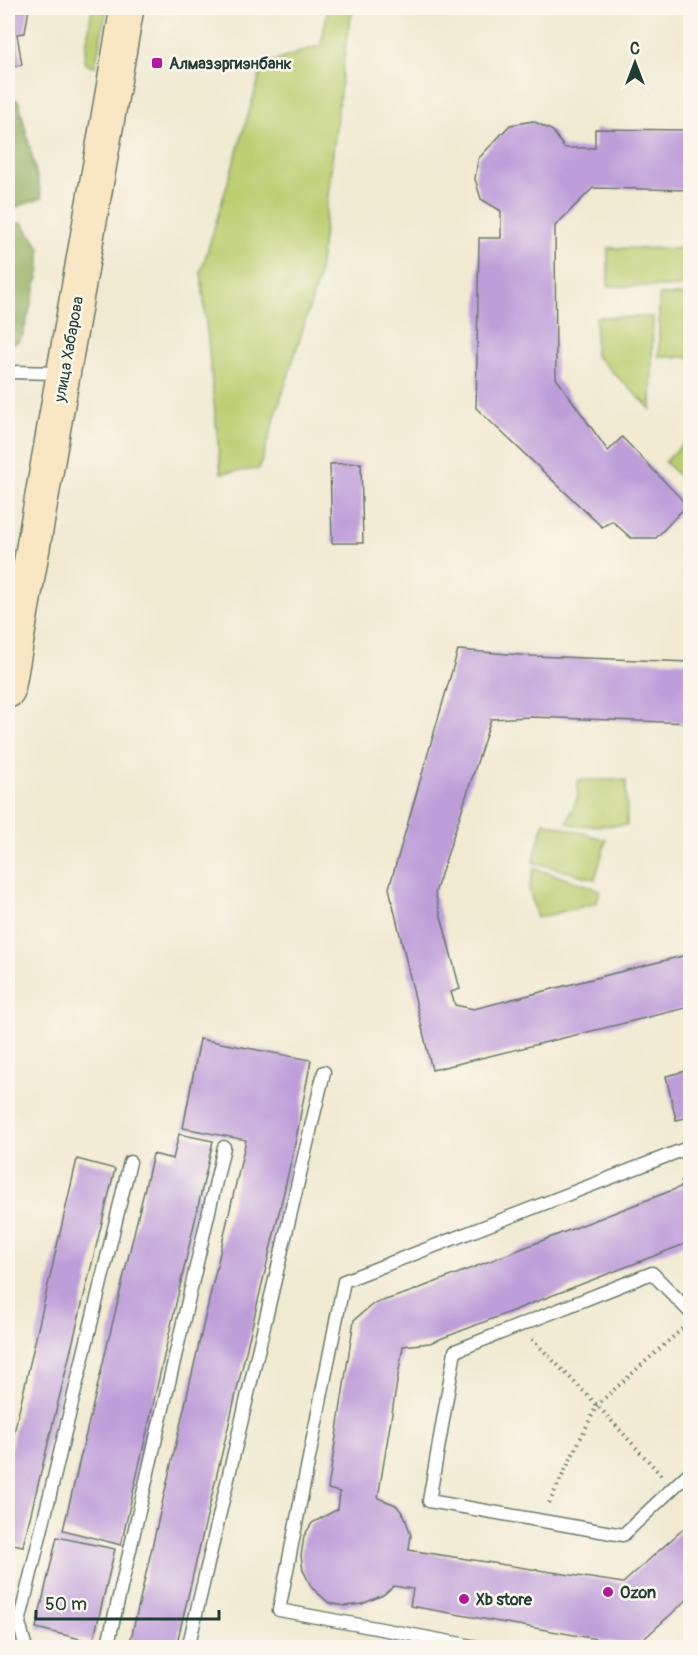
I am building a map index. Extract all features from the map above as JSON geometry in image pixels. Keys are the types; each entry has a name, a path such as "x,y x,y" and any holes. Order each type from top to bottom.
{"main road":[{"name":"улица Хабарова","path":"8,691 128,8"}],"lane":[{"path":"8,372 63,373"},
{"path":"188,1647 324,1072"},
{"path":"107,1647 224,1147"},
{"path":"483,1647 279,1610 344,1281 690,1147"},
{"path":"26,1647 19,1623 130,1162"},
{"path":"690,1312 652,1273 455,1351 429,1500 624,1535 690,1472"}],"path":[{"path":"540,1520 597,1405 690,1322"},
{"path":"519,1326 597,1405 673,1488"}],"green space":[{"path":"92,8 107,8 95,66 89,66 84,61"},
{"path":"328,8 353,8 346,42 318,280 259,469 221,473 201,272 263,65 321,45"},
{"path":"8,94 19,102 42,198 10,209 8,195"},
{"path":"22,223 40,248 40,270 23,335 17,342 8,345 12,224"},
{"path":"608,248 690,249 690,287 608,286"},
{"path":"659,295 690,295 690,357 659,357"},
{"path":"596,317 653,317 651,409 595,355"},
{"path":"690,437 690,487 665,462"},
{"path":"578,780 626,780 627,825 577,826 567,822 578,796"},
{"path":"544,822 606,840 595,879 533,862"},
{"path":"534,868 600,890 597,903 537,918 529,889"}],"building":[{"path":"8,8 29,8 25,33 17,34 22,65 8,67"},
{"path":"533,121 553,131 564,148 595,148 595,129 690,130 690,190 593,188 555,226 556,378 608,451 622,437 687,505 656,538 631,538 612,521 602,527 476,408 479,238 501,238 501,211 481,199 475,179 478,159 510,125"},
{"path":"361,463 363,543 332,543 330,464"},
{"path":"458,650 533,656 690,662 690,723 531,717 491,719 435,893 460,989 451,992 455,1005 474,1009 690,954 690,1007 432,1070 389,888"},
{"path":"200,1039 311,1060 294,1149 176,1647 129,1647 246,1140 183,1128"},
{"path":"690,1070 690,1117 676,1120 666,1076"},
{"path":"179,1134 213,1141 121,1545 63,1530 153,1154 173,1159"},
{"path":"77,1159 115,1169 23,1546 8,1543 8,1459"},
{"path":"690,1169 690,1242 430,1343 403,1346 378,1498 396,1505 404,1515 411,1535 409,1550 623,1583 690,1523 690,1597 636,1646 410,1606 413,1589 394,1586 383,1595 362,1604 344,1606 329,1603 312,1588 303,1570 301,1556 304,1536 312,1523 338,1509 340,1492 328,1489 354,1320 373,1304 410,1292 683,1186 681,1181 688,1179 685,1171"},
{"path":"57,1537 115,1549 93,1642 36,1628"}],"place":[{"name":"Алмазэргиэнбанк","path":"157,63"},
{"name":"Ozon","path":"608,1592"},
{"name":"Xb store","path":"464,1599"}]}
